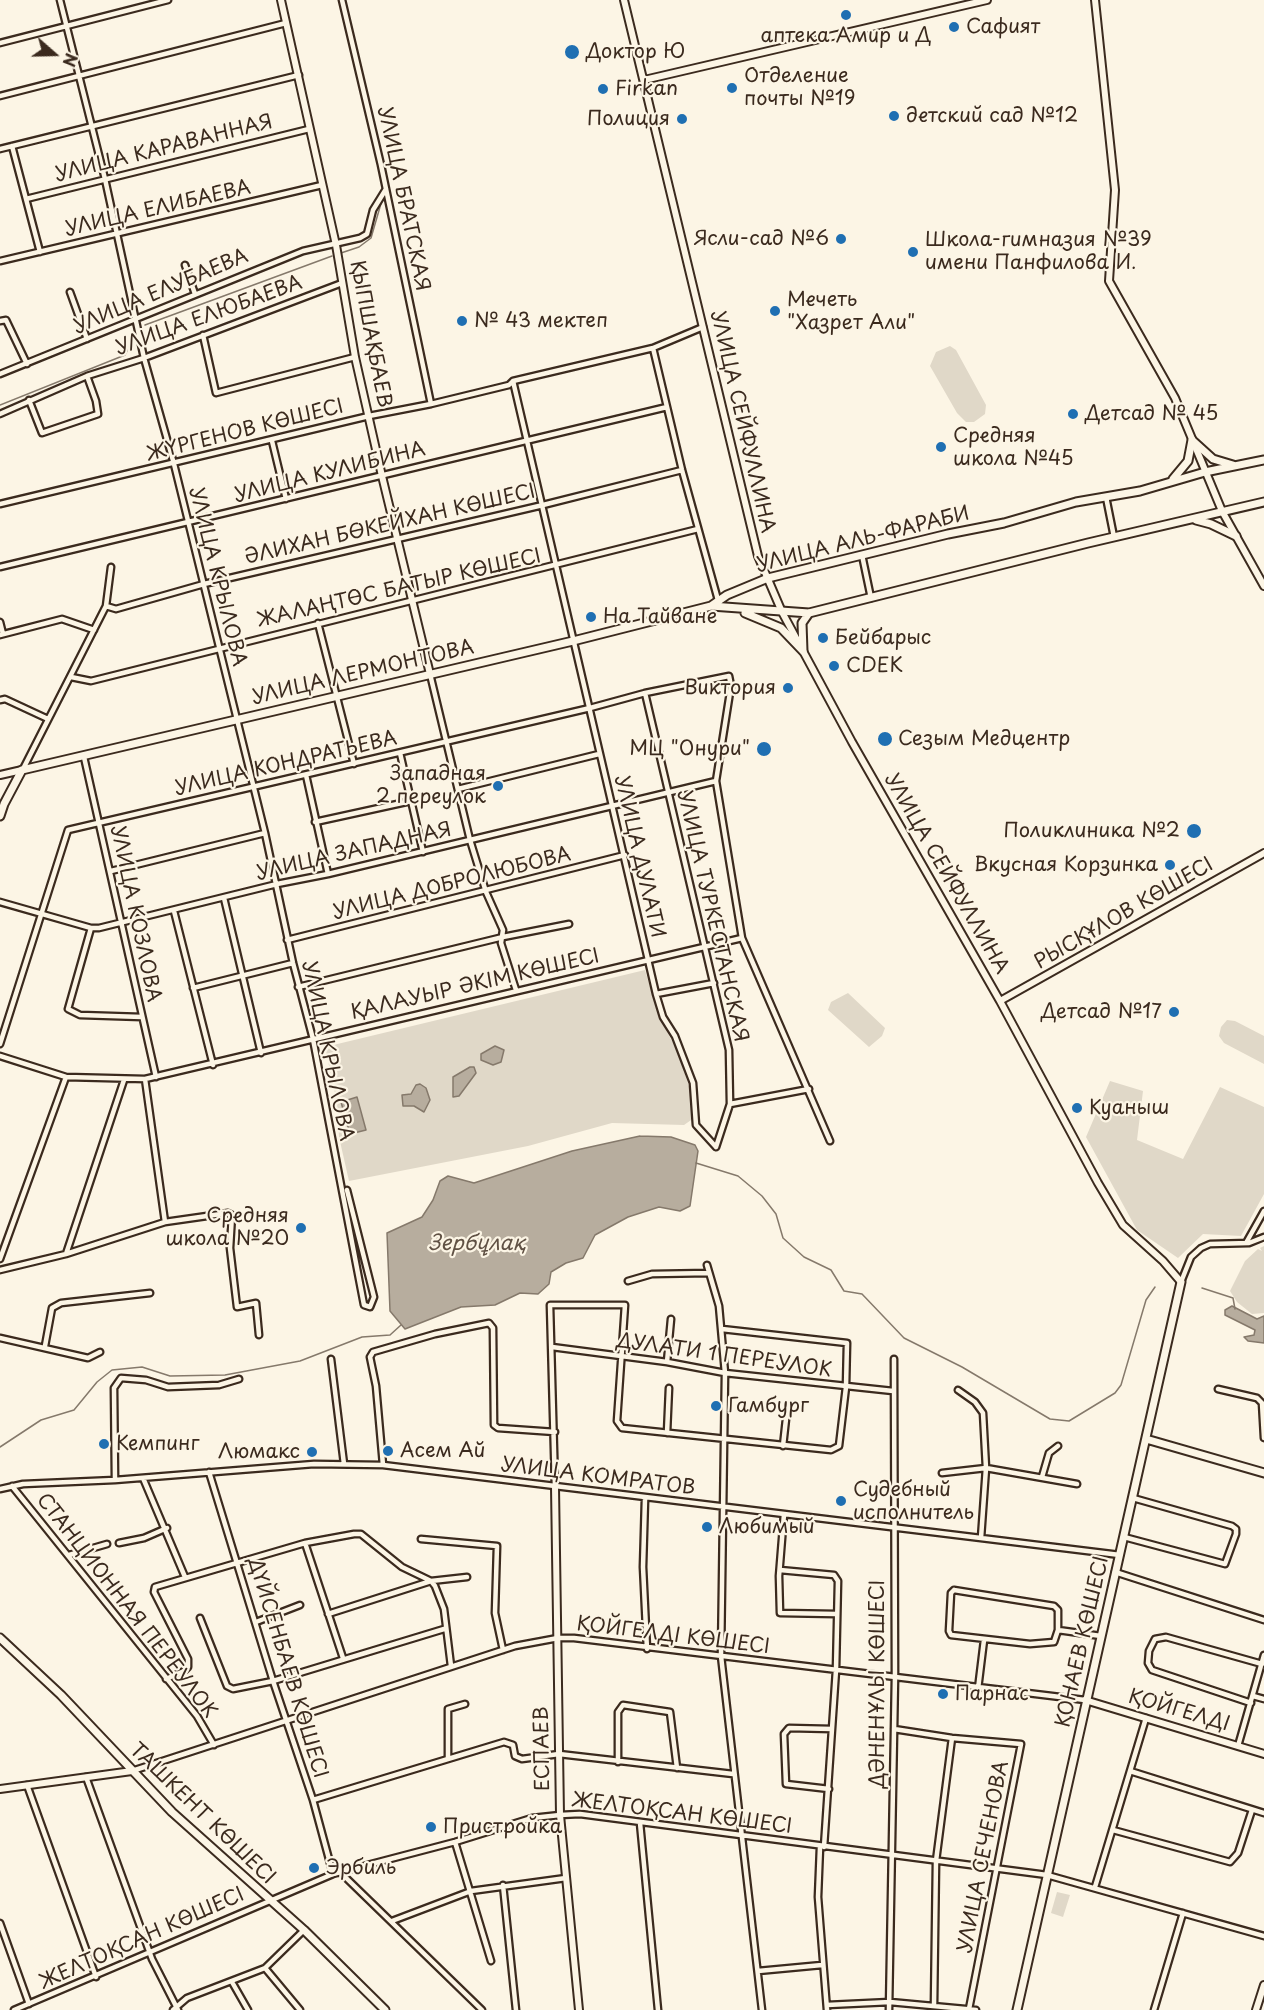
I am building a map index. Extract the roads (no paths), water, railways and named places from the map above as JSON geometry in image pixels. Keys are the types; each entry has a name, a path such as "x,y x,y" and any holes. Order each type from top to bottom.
{"main road":[{"path":"1192,440 1213,459 1239,465"},
{"path":"1170,482 1188,461 1192,440"},
{"name":"УЛИЦА АЛЬ-ФАРАБИ","path":"711,606 718,600 768,578 1004,523 1076,501 1106,497 1204,472 1264,460"},
{"path":"711,606 734,610 809,613 1264,502"},
{"path":"1190,519 1212,524 1236,536"},
{"name":"УЛИЦА ЛЕРМОНТОВА","path":"22,770 573,641 711,606"},
{"path":"734,610 781,628 804,651"},
{"path":"804,651 802,623 809,613"},
{"path":"0,816 22,770"},
{"name":"ҚОНАЕВ КӨШЕСІ","path":"1017,2010 1181,1282"},
{"path":"1146,1439 1264,1473"},
{"name":"ТАШКЕНТ КӨШЕСІ","path":"0,1638 61,1695 132,1771 304,1930 385,2010"}],"street":[{"name":"УЛИЦА КРЫЛОВА","path":"60,0 105,179 144,358 174,464 254,785 277,884 292,963 313,1039 364,1305 370,1307 374,1298 348,1190"},
{"path":"0,43 168,0"},
{"name":"ҚЫПШАҚБАЕВ","path":"281,0 336,245 356,357 382,476 430,674"},
{"name":"УЛИЦА БРАТСКАЯ","path":"342,0 386,189 431,404"},
{"name":"УЛИЦА СЕЙФУЛЛИНА","path":"624,0 755,550 782,612 852,742 1124,1225 1163,1260 1181,1282"},
{"path":"644,80 987,0"},
{"path":"1095,0 1115,190 1109,281 1175,398 1222,511 1264,586"},
{"path":"0,96 286,23"},
{"path":"0,149 299,75"},
{"name":"УЛИЦА КАРАВАННАЯ","path":"26,199 309,129"},
{"path":"12,146 40,252"},
{"name":"УЛИЦА ЕЛИБАЕВА","path":"0,261 322,185"},
{"name":"УЛИЦА ЕЛУБАЕВА","path":"0,374 303,251 336,245 367,234 373,210 386,189"},
{"path":"185,265 195,294"},
{"name":"УЛИЦА ЕЛЮБАЕВА","path":"0,414 87,376 144,358 342,283"},
{"path":"70,292 87,339"},
{"path":"0,321 6,320 27,364"},
{"name":"ЖҮРГЕНОВ КӨШЕСІ","path":"0,504 509,385 513,381 653,348 703,327"},
{"path":"203,335 216,393 356,357"},
{"path":"653,348 682,470 718,600"},
{"path":"29,400 42,433 98,414 87,376"},
{"name":"УЛИЦА ДУЛАТИ","path":"513,381 656,994 663,1017 680,1046 693,1083 696,1125 717,1147"},
{"name":"УЛИЦА КУЛИБИНА","path":"0,567 667,407"},
{"path":"273,441 286,499"},
{"name":"ӘЛИХАН БӨКЕЙХАН КӨШЕСІ","path":"106,606 116,609 204,584 397,540 682,470"},
{"path":"1106,497 1114,537"},
{"name":"ЖАЛАҢТӨС БАТЫР КӨШЕСІ","path":"71,677 91,681 318,622 556,567 698,530"},
{"path":"862,555 871,598"},
{"path":"0,775 22,770 106,606 111,567"},
{"path":"0,622 1,634 62,619 94,630"},
{"path":"318,622 354,764"},
{"path":"430,674 448,741 470,840 486,892 501,925 503,937 501,944 516,990"},
{"name":"УЛИЦА КОНДРАТЬЕВА","path":"0,1044 68,830 590,708 645,693 729,676 731,686 716,781"},
{"name":"УЛИЦА ТУРКЕСТАНСКАЯ","path":"645,693 729,1050 730,1104 717,1147"},
{"path":"0,700 5,699 48,719"},
{"path":"400,753 423,852"},
{"path":"458,789 599,754"},
{"name":"УЛИЦА КОЗЛОВА","path":"84,757 101,823 156,1077"},
{"path":"306,775 328,874"},
{"path":"716,781 742,938 830,1141"},
{"name":"УЛИЦА ЗАПАДНАЯ","path":"0,902 91,928 423,852 716,781"},
{"path":"315,822 411,801"},
{"path":"111,871 265,833"},
{"name":"РЫСҚҰЛОВ КӨШЕСІ","path":"1000,1002 1264,853"},
{"name":"УЛИЦА ДОБРОЛЮБОВА","path":"287,940 486,892 625,855"},
{"path":"224,898 261,1053"},
{"path":"174,910 213,1065"},
{"path":"298,987 503,937 569,924"},
{"path":"91,928 68,1010 80,1015 142,1017"},
{"name":"ҚАЛАУЫР ӘКІМ КӨШЕСІ","path":"1,1056 66,1077 145,1079 213,1065 516,990 704,949 742,938"},
{"path":"193,988 292,963"},
{"path":"656,994 714,983"},
{"path":"0,1064 1,1056"},
{"path":"0,1259 66,1077"},
{"path":"145,1079 165,1222"},
{"path":"66,1254 124,1080"},
{"path":"730,1104 809,1089"},
{"path":"1246,1243 1264,1211"},
{"path":"0,1270 66,1254 165,1222 224,1212 232,1215 230,1248 237,1306 256,1303 259,1335"},
{"path":"1181,1282 1191,1257 1201,1248 1210,1244 1246,1243 1264,1237"},
{"path":"707,1265 723,1329 726,1373 721,1656 762,2010"},
{"path":"628,1281 652,1274 709,1273"},
{"path":"45,1346 52,1308 61,1303 150,1293"},
{"path":"555,1486 550,1305 625,1305 617,1421 622,1428 831,1450 841,1443 849,1346 844,1341 723,1329"},
{"path":"667,1362 670,1319"},
{"path":"383,1465 376,1386 370,1357 373,1352 435,1334 489,1323 493,1328 494,1425 498,1428 555,1432"},
{"path":"0,1338 45,1346 88,1358 100,1352"},
{"name":"ДУЛАТИ 1 ПЕРЕУЛОК","path":"552,1347 667,1362 726,1373 893,1391"},
{"path":"331,1359 344,1464"},
{"name":"ДӘНЕНҰЛЫ КӨШЕСІ","path":"889,2010 895,1676 894,1359"},
{"path":"115,1480 114,1388 121,1378 146,1380 168,1387 219,1385 239,1379"},
{"path":"667,1433 669,1388"},
{"path":"1218,1389 1257,1398 1262,1403 1264,1438"},
{"path":"958,1390 975,1402 982,1413 986,1468 981,1538"},
{"path":"783,1446 787,1410"},
{"path":"1042,1477 1049,1453 1058,1446"},
{"name":"УЛИЦА КОМРАТОВ","path":"0,1489 12,1486 209,1472 344,1464 383,1465 645,1499 1120,1555"},
{"path":"942,1473 986,1468 1077,1484"},
{"name":"ДҮЙСЕНБАЕВ КӨШЕСІ","path":"209,1472 273,1681 313,1800 333,1874"},
{"path":"143,1478 167,1528 185,1577"},
{"name":"СТАНЦИОННАЯ ПЕРЕУЛОК","path":"12,1486 197,1716 214,1745"},
{"name":"ЕСПАЕВ","path":"555,1486 560,1815 579,2010"},
{"path":"1124,1537 1225,1564 1236,1534 1236,1529 1232,1526 1133,1498"},
{"path":"645,1499 643,1568 647,1649"},
{"path":"784,1514 780,1613 836,1614"},
{"path":"119,1543 144,1538 167,1528"},
{"path":"166,1679 184,1671 188,1667 188,1659 154,1592 159,1585 305,1543 361,1534 402,1567 431,1581 440,1594 451,1666"},
{"path":"421,1539 496,1546 495,1613 503,1650"},
{"path":"305,1543 343,1658"},
{"path":"69,1555 107,1544"},
{"path":"780,1570 834,1575 838,1581 836,1670 829,1789 818,1897 827,2007 890,2001 976,2010"},
{"path":"1115,1572 1264,1620"},
{"path":"328,1614 431,1581 467,1576"},
{"path":"952,1591 1054,1606 1058,1610 1058,1630 1052,1644 984,1640 950,1634 952,1591"},
{"path":"256,1622 300,1605"},
{"path":"200,1618 230,1689 273,1681 444,1629"},
{"path":"1058,1630 1101,1636"},
{"path":"1251,1703 1152,1670 1148,1663 1149,1651 1155,1639 1160,1636 1262,1664"},
{"name":"ҚОЙГЕЛДІ КӨШЕСІ","path":"132,1771 451,1666 503,1650 558,1638 574,1638 647,1649 895,1676 978,1689 1085,1700"},
{"path":"978,1689 984,1640"},
{"path":"1238,1746 1264,1655"},
{"path":"1253,1696 1264,1699"},
{"name":"ҚОЙГЕЛДІ","path":"1085,1700 1264,1754"},
{"path":"448,1758 448,1709 465,1704"},
{"path":"618,1762 618,1712 623,1705 670,1712 677,1768"},
{"path":"1095,1887 1146,1718"},
{"path":"829,1789 786,1784 784,1734 789,1728 832,1729"},
{"name":"УЛИЦА СЕЧЕНОВА","path":"894,1729 952,1738 1021,1744 969,2009"},
{"name":"УЛИЦА СЕЧЕНОВА","path":"934,2006 936,1862 952,1738"},
{"path":"313,1800 504,1742 513,1745 515,1756 522,1759 559,1754 733,1774"},
{"path":"0,1789 132,1771"},
{"path":"1130,1771 1264,1813"},
{"path":"86,1778 150,1951 176,2009 187,1998 265,1968 304,1930"},
{"path":"27,1785 96,1977"},
{"path":"1113,1830 1230,1862 1238,1853 1252,1810"},
{"name":"ЖЕЛТОҚСАН КӨШЕСІ","path":"14,2010 96,1977 150,1951 333,1874 455,1842 532,1818 560,1815 580,1814 1047,1875 1264,1936"},
{"path":"640,1823 658,2010"},
{"path":"455,1842 491,1961"},
{"path":"340,1872 482,2010"},
{"path":"392,1921 471,1891 566,1878"},
{"path":"503,1885 516,2010"},
{"path":"1154,2010 1183,1913"},
{"path":"0,1923 29,2004"},
{"path":"0,1950 8,1947"},
{"path":"758,1971 822,1965"},
{"path":"265,1968 300,2010"},
{"path":"231,1982 248,2010"},
{"path":"1256,2010 1264,1985"}],"water":[{"path":"495,1046 504,1050 501,1062 493,1065 481,1060 481,1054"},
{"path":"474,1067 476,1073 459,1096 453,1097 453,1077"},
{"path":"420,1084 426,1088 430,1100 424,1112 414,1106 403,1106 402,1095 411,1094 416,1085"},
{"path":"357,1097 366,1130 350,1134 341,1102"},
{"name":"Зербұлақ","path":"640,1136 671,1137 695,1145 698,1151 690,1206 680,1211 659,1207 628,1217 595,1235 583,1258 566,1263 551,1272 549,1284 538,1294 520,1293 495,1305 461,1307 405,1329 390,1311 387,1233 422,1217 433,1200 440,1181 448,1176 474,1183 572,1151"},
{"path":"1232,1306 1257,1319 1264,1316 1264,1343 1248,1341 1244,1337 1254,1335 1255,1330 1225,1315 1225,1310"}],"waterway":[{"path":"341,253 359,247 371,238 382,200"},
{"path":"145,325 332,256"},
{"path":"0,405 125,355 133,340"},
{"path":"696,1163 738,1176 762,1196 776,1214 783,1238 804,1257 831,1270 844,1291 862,1294 904,1338 962,1367 1050,1419 1069,1421 1115,1393 1121,1385 1146,1300 1155,1287"},
{"path":"1202,1288 1233,1298 1235,1309"},
{"path":"0,1447 41,1420 74,1410 97,1382 112,1370 142,1367 170,1376 225,1375 300,1361 362,1337 390,1335 401,1325"}],"place":[{"name":"аптека Амир и Д","path":"846,15"},
{"name":"Сафият","path":"954,27"},
{"name":"Доктор Ю","path":"572,52"},
{"name":"Отделение почты №19","path":"732,88"},
{"name":"Firkan","path":"603,89"},
{"name":"детский сад №12","path":"894,116"},
{"name":"Полиция","path":"682,119"},
{"name":"Ясли-сад №6","path":"841,239"},
{"name":"Школа-гимназия №39 имени Панфилова И.","path":"913,252"},
{"name":"Мечеть \"Хазрет Али\"","path":"775,311"},
{"name":"№ 43 мектеп","path":"462,321"},
{"name":"Детсад № 45","path":"1073,414"},
{"name":"Средняя школа №45","path":"941,447"},
{"name":"На Тайване","path":"591,617"},
{"name":"Бейбарыс","path":"823,638"},
{"name":"CDEK","path":"834,666"},
{"name":"Виктория","path":"788,688"},
{"name":"Сезым Медцентр","path":"885,739"},
{"name":"МЦ \"Онури\"","path":"764,749"},
{"name":"Западная 2 переулок","path":"498,786"},
{"name":"Поликлиника №2","path":"1194,831"},
{"name":"Вкусная Корзинка","path":"1170,865"},
{"name":"Детсад №17","path":"1174,1012"},
{"name":"Куаныш","path":"1077,1108"},
{"name":"Средняя школа №20","path":"301,1228"},
{"name":"Гамбург","path":"716,1406"},
{"name":"Кемпинг","path":"104,1444"},
{"name":"Асем Ай","path":"388,1451"},
{"name":"Люмакс","path":"312,1452"},
{"name":"Судебный исполнитель","path":"841,1501"},
{"name":"Любимый","path":"707,1527"},
{"name":"Парнас","path":"943,1694"},
{"name":"Пристройка","path":"431,1827"},
{"name":"Эрбиль","path":"314,1868"}]}
